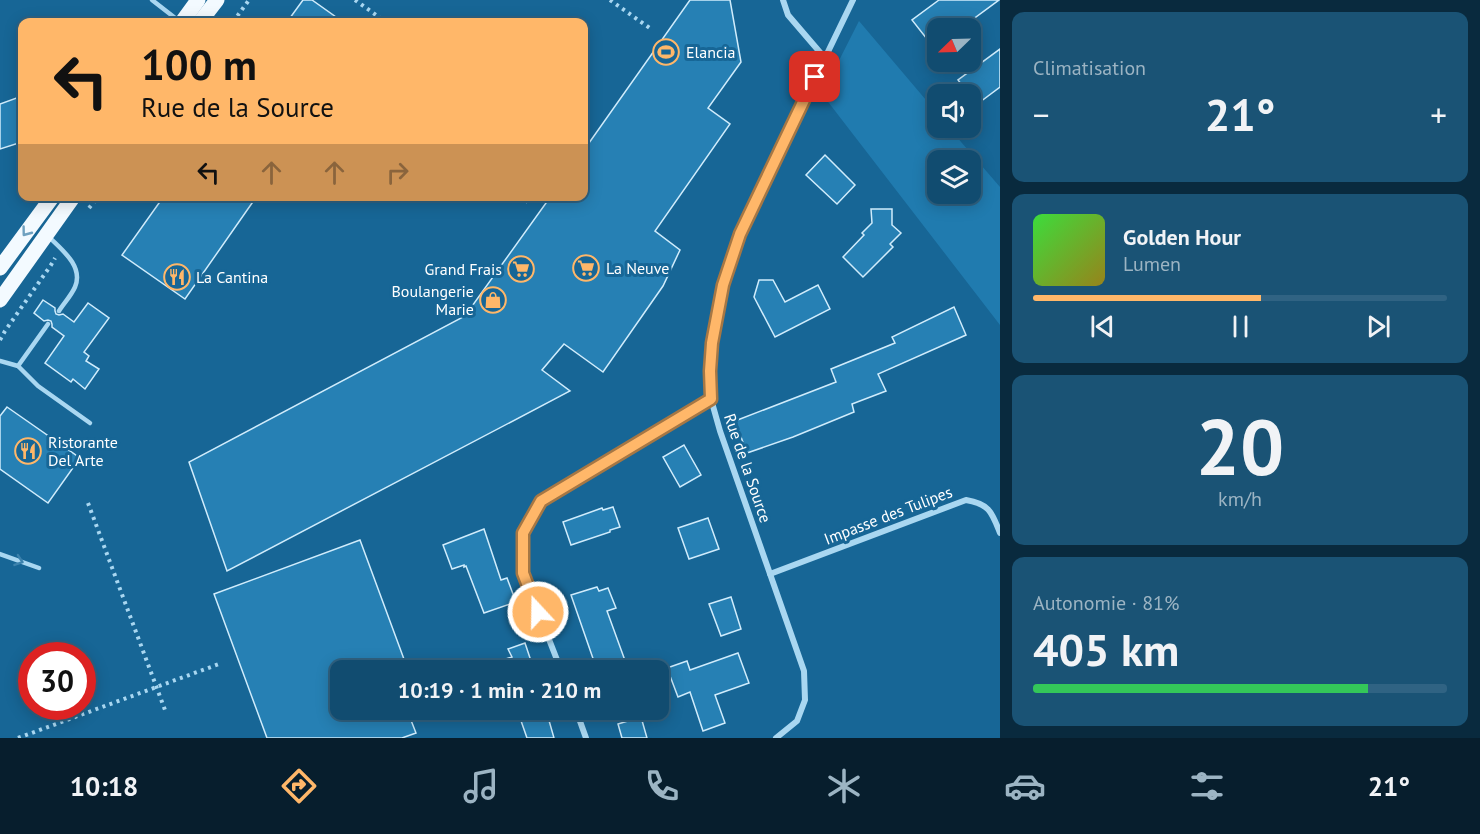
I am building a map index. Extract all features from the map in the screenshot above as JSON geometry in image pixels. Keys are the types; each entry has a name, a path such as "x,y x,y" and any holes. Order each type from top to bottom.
{"main road":[{"path":"185,18 198,0"},
{"path":"203,18 217,0"},
{"path":"0,268 49,201"},
{"path":"0,300 70,201"}],"street":[{"path":"783,0 788,15 824,57"},
{"name":"Rue de la Source","path":"776,738 797,721 805,700 804,671 720,431 711,399 712,343 723,285 736,244 853,0"},
{"path":"557,660 523,573 523,533 541,501 711,399"},
{"name":"Impasse des Tulipes","path":"770,574 966,500 980,502 993,514 1000,533"},
{"path":"580,720 586,738"}],"lane":[{"path":"152,0 177,18"},
{"path":"46,234 72,261 76,273 77,282 74,290 59,311"},
{"path":"18,366 48,324"},
{"path":"0,361 18,366 38,386 90,423"},
{"path":"0,554 39,567"}],"path":[{"path":"236,18 249,0"},
{"path":"355,0 380,18"},
{"path":"610,0 651,29"},
{"path":"88,210 95,201"},
{"path":"0,340 51,266 60,248"},
{"path":"88,503 165,710"},
{"path":"18,738 219,664"}],"shaded area":[{"path":"859,21 927,101 927,138 958,138 968,150 927,150 927,204 981,204 981,165 1000,187 1000,325 822,94"}],"building":[{"path":"303,0 312,0 337,18 290,18"},
{"name":"La Neuve","path":"690,0 730,0 741,62 708,108 730,124 655,231 680,250 663,286 603,372 564,344 542,370 570,391 227,571 189,462 465,316 547,201 588,201 588,144"},
{"path":"939,0 999,0 975,18 927,18 927,39 912,20"},
{"path":"1000,49 1000,87 981,101 981,84 961,84 958,80 969,72 981,72 981,63"},
{"path":"18,97 18,143 0,149 0,104"},
{"path":"825,155 855,185 837,204 806,175"},
{"path":"160,201 254,201 185,299 122,255"},
{"path":"871,209 892,209 892,225 901,233 890,244 893,247 863,277 843,257 872,223"},
{"path":"759,280 773,280 785,302 818,285 830,309 775,337 754,297"},
{"path":"43,300 55,308 56,314 63,314 74,322 88,303 109,318 84,352 89,356 86,361 99,369 85,389 73,379 71,382 45,363 64,336 52,327 51,321 44,321 34,313"},
{"path":"954,307 966,335 878,374 886,391 852,404 854,412 747,453 735,421 836,382 831,369 895,343 892,337"},
{"path":"7,407 80,458 48,503 0,469 0,416"},
{"path":"684,445 701,475 680,487 663,457"},
{"path":"613,507 620,527 571,545 563,522 602,508 603,510"},
{"path":"708,518 719,549 689,559 678,528"},
{"path":"484,529 501,580 507,578 516,602 484,613 466,566 452,569 443,545"},
{"path":"360,540 404,660 330,660 330,720 411,720 416,733 402,738 267,738 214,594"},
{"path":"597,587 599,591 608,588 616,608 607,611 625,660 594,660 571,595"},
{"path":"731,597 741,629 721,636 709,604"},
{"path":"525,643 531,660 503,660 512,657 508,649"},
{"path":"738,653 749,683 715,695 725,723 703,731 690,692 678,697 669,667 687,661 690,670"},
{"path":"521,720 549,720 554,738 527,738"},
{"path":"642,720 647,738 622,738 618,724"}],"place":[{"name":"Elancia","path":"666,52"},
{"name":"La Neuve","path":"586,268"},
{"name":"Grand Frais","path":"521,269"},
{"name":"La Cantina","path":"177,277"},
{"name":"Boulangerie Marie","path":"493,300"},
{"name":"Ristorante Del Arte","path":"28,451"}],"route":[{"path":"538,612 523,573 523,533 541,501 711,399 712,343 723,285 740,234 815,77"}]}
